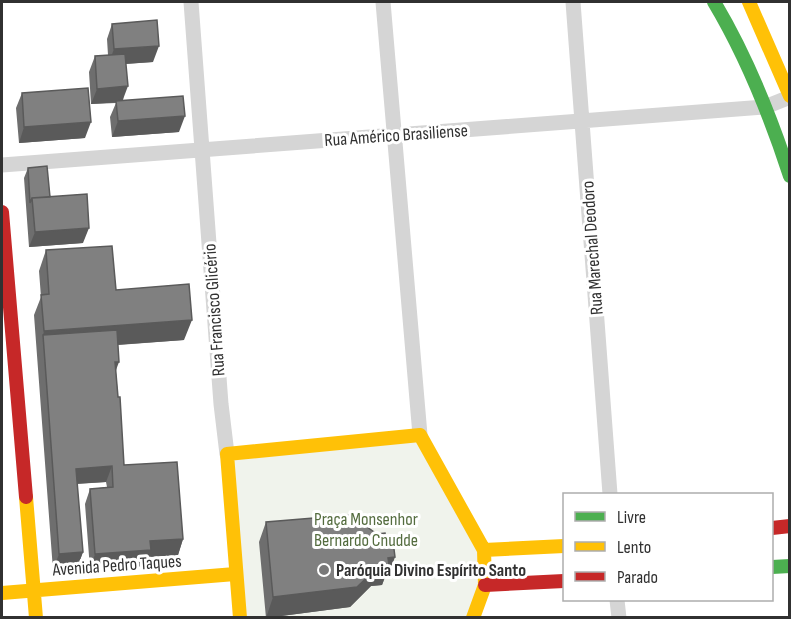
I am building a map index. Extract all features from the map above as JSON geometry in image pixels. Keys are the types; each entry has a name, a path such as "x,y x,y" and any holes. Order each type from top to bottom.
{"main road":[{"path":"714,2 731,29 765,107 789,176"},
{"path":"749,2 789,97"},
{"path":"2,212 36,618"},
{"path":"227,454 420,435 484,550 485,585 473,618"},
{"name":"Rua Francisco Glicério","path":"227,454 240,618"},
{"path":"773,528 789,526"},
{"path":"484,550 563,546"},
{"path":"773,567 789,566"},
{"name":"Avenida Pedro Taques","path":"2,593 235,574"},
{"path":"485,585 563,581"}],"street":[{"name":"Rua Francisco Glicério","path":"191,2 221,404 227,454"},
{"path":"383,2 420,435"},
{"name":"Rua Marechal Deodoro","path":"573,2 610,493"},
{"name":"Rua Américo Brasiliense","path":"2,165 765,107 789,97"},
{"path":"617,601 619,618"}],"green space":[{"name":"Praça Monsenhor Bernardo Cnudde","path":"420,435 484,550 473,617 240,617 227,454"}],"building":[{"path":"157,20 159,46 114,49 112,24"},
{"path":"125,54 128,86 97,89 95,56"},
{"path":"88,88 91,122 24,127 22,93"},
{"path":"183,96 185,116 118,121 116,101"},
{"path":"47,166 50,197 32,198 30,203 28,168"},
{"path":"87,194 89,228 35,232 32,198"},
{"path":"112,246 116,290 189,284 192,320 44,331 41,295 49,294 46,250"},
{"path":"117,330 119,362 115,362 118,397 120,397 124,465 177,462 183,539 150,541 151,550 95,554 90,489 113,487 112,466 76,469 83,552 59,554 43,335"},
{"name":"Praça Monsenhor Bernardo Cnudde","path":"350,515 377,534 385,533 386,542 393,541 395,557 388,558 389,565 379,566 357,587 273,597 266,522"}],"traffic: fast":[{"path":"714,2 757,87 790,176"},
{"path":"773,567 790,566"}],"traffic: slow":[{"path":"749,2 790,96"},
{"path":"240,618 227,454 420,435 484,550 485,585 473,618"},
{"path":"26,497 36,618"},
{"path":"484,550 563,546"},
{"path":"2,593 235,574"}],"traffic: jam":[{"path":"2,212 26,497"},
{"path":"773,528 790,526"},
{"path":"485,585 563,581"}],"place":[{"name":"Paróquia Divino Espírito Santo","path":"324,570"}]}
